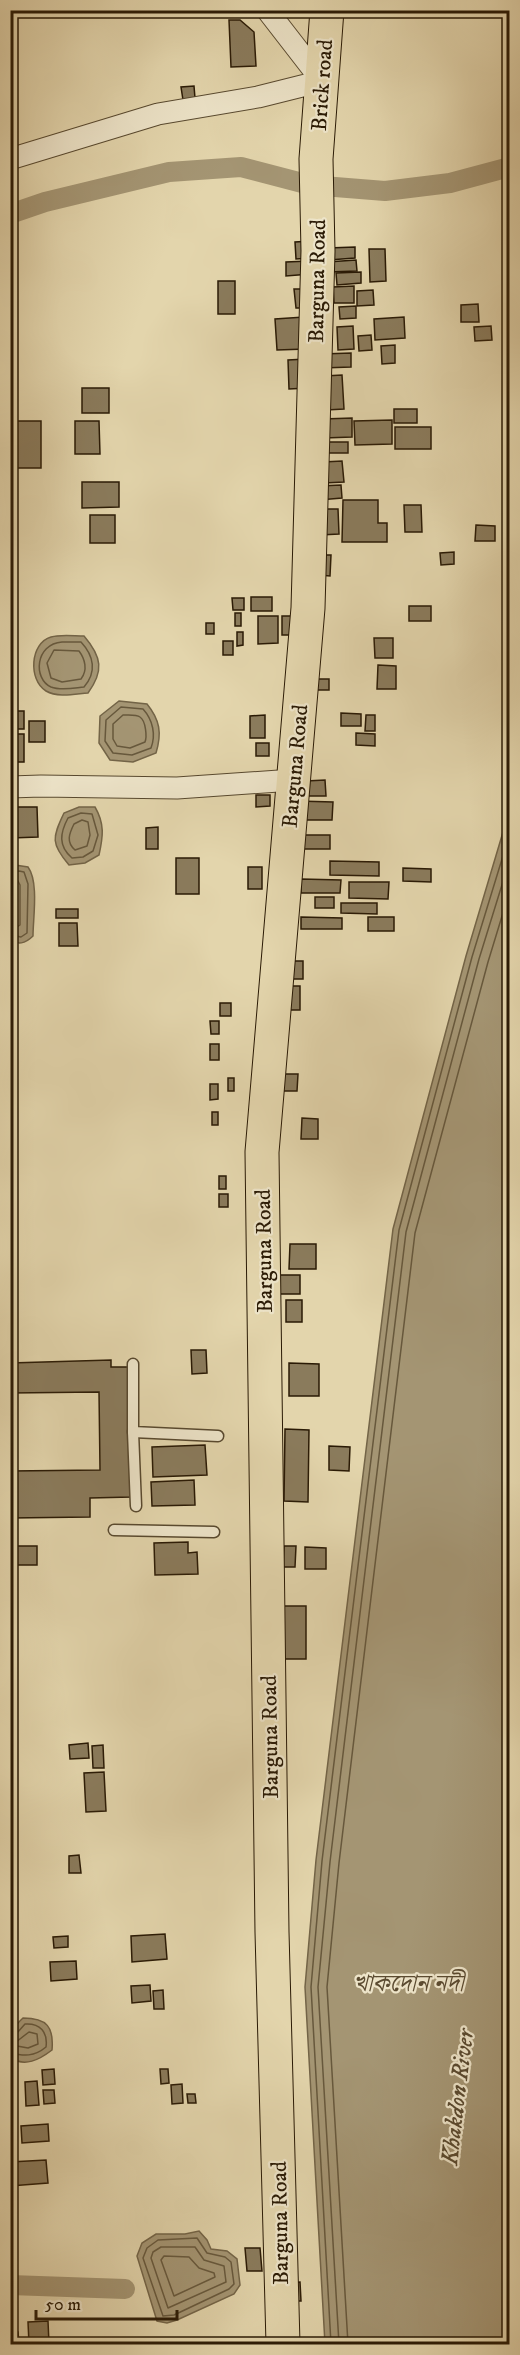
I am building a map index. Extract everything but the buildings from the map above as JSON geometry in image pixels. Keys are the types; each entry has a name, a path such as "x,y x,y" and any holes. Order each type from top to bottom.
{"main road":[{"name":"Brick road","path":"316,159 327,10"},
{"name":"Barguna Road","path":"283,2344 272,1932 262,1152 308,608 318,251 316,159"}],"street":[{"path":"10,159 158,114 258,97 322,81 267,10"},
{"path":"10,787 177,788 293,780"}],"lane":[{"path":"134,1364 133,1432 136,1506"},
{"path":"133,1432 218,1436"},
{"path":"114,1530 214,1532"}],"water":[{"path":"55,636 84,636 99,664 97,678 88,693 61,695 46,691 40,686 34,671 35,654 39,646"},
{"path":"119,701 147,704 159,727 156,753 133,762 110,760 99,743 100,716"},
{"path":"79,807 95,807 98,813 102,825 99,855 85,863 69,865 59,852 55,840 64,813"},
{"name":"খাকদোন নদী","path":"509,812 509,2344 325,2344 305,1987 316,1860 393,1229 466,956"},
{"path":"15,865 28,867 34,891 33,936 21,943 11,937 11,871"},
{"path":"23,2018 43,2022 52,2035 52,2050 42,2057 27,2062 11,2058 11,2036 18,2022"},
{"path":"199,2231 211,2249 227,2251 237,2259 240,2285 234,2294 177,2320 167,2323 157,2321 137,2256 142,2243 156,2234 185,2234"}],"waterway":[{"path":"10,214 45,202 169,172 241,167 310,185 385,191 450,183 510,167"},
{"path":"10,2285 125,2289"}],"water label":[{"name":"Khakdon River","path":"457,2097"}]}
